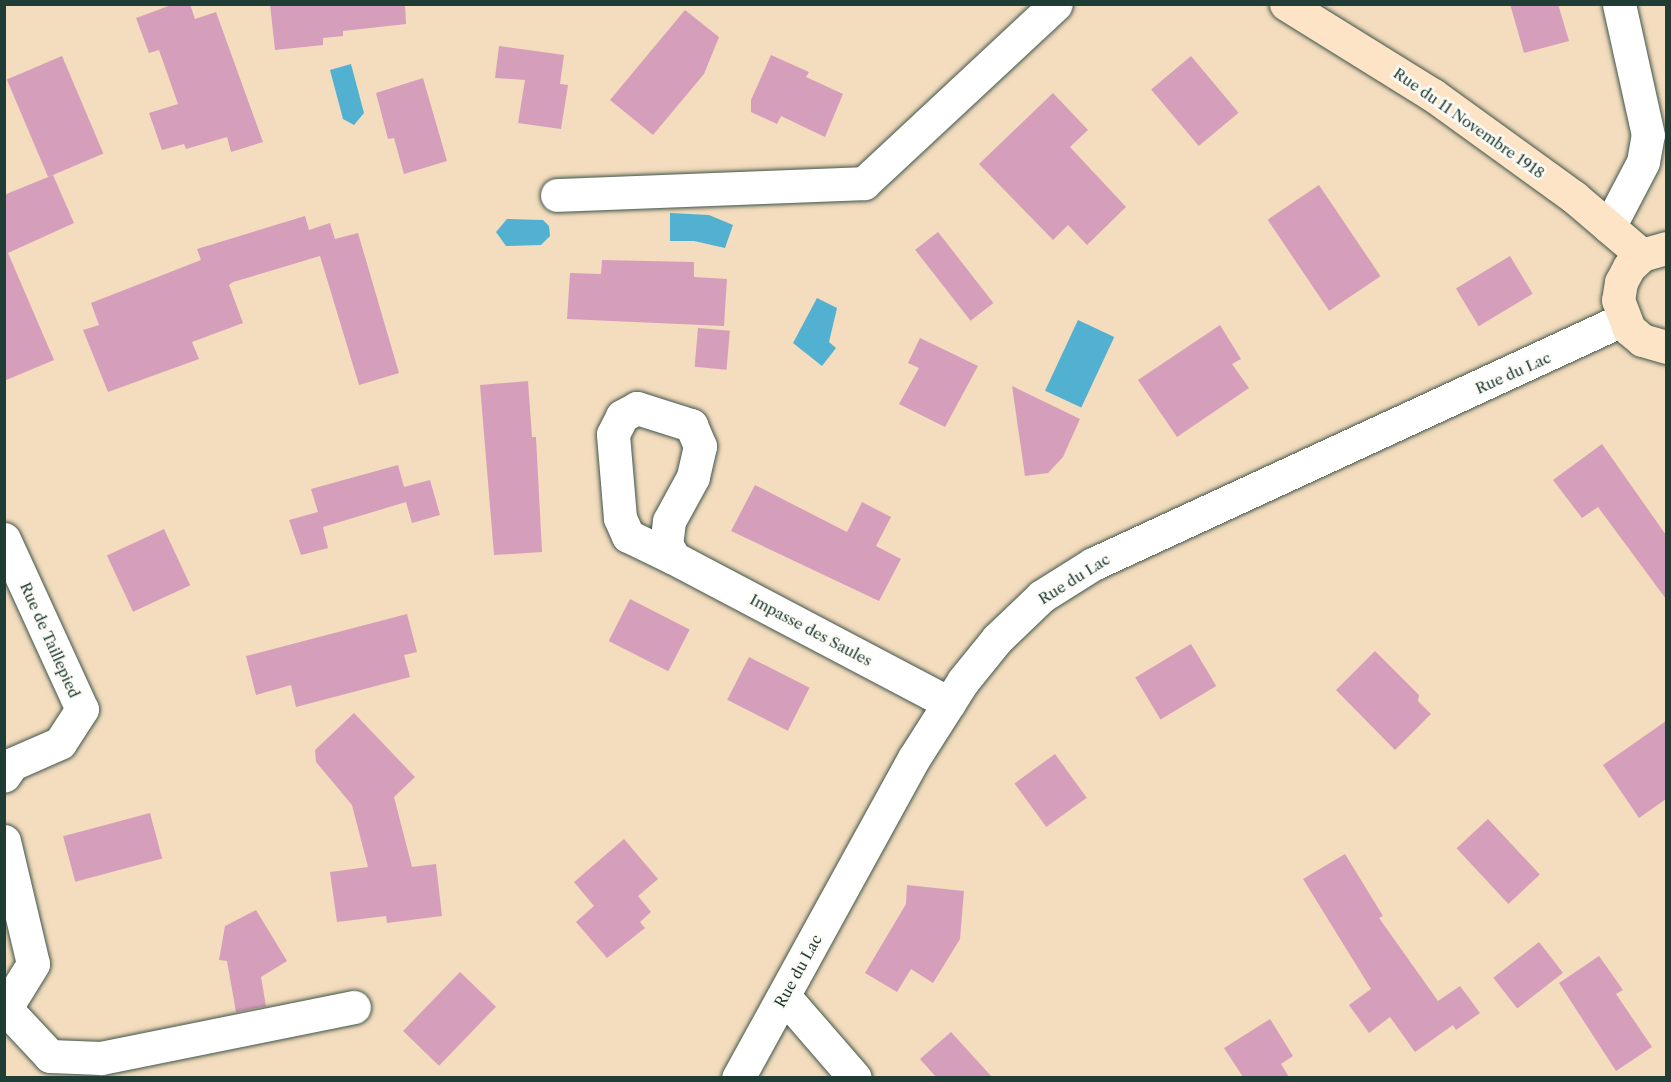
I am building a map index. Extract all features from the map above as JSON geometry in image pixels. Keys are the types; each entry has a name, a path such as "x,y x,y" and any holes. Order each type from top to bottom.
{"street":[{"path":"557,195 864,183 1056,4"},
{"name":"Rue du 11 Novembre 1918","path":"1286,4 1433,95 1609,226 1654,252"},
{"path":"1609,226 1643,162 1648,135 1619,4"},
{"path":"1654,252 1620,282 1618,300 1624,319 1642,340 1666,347"},
{"name":"Rue du Lac","path":"738,1077 914,758 949,703 997,639 1042,596 1092,564 1624,319"},
{"name":"Rue de Taillepied","path":"4,538 82,709 60,743 12,764 4,776"},
{"name":"Impasse des Saules","path":"674,558 949,703"},
{"path":"4,841 33,963 6,1011 50,1056 99,1068 354,1007"},
{"path":"784,996 855,1077"}],"water":[{"path":"351,64 364,113 354,125 343,119 330,70"},
{"path":"670,213 709,215 733,225 725,248 694,241 670,241"},
{"path":"507,219 543,220 549,226 550,236 541,245 506,246 496,232"},
{"path":"817,298 837,308 829,342 836,348 822,366 793,343"},
{"path":"1078,320 1114,337 1081,408 1045,391"}],"building":[{"path":"174,4 190,4 195,19 216,12 263,142 231,152 227,137 186,149 184,144 162,150 149,113 178,104 159,50 149,53 136,18"},
{"path":"270,4 405,4 406,24 343,31 343,36 323,38 323,45 275,50"},
{"path":"1510,4 1558,4 1569,41 1524,53"},
{"path":"685,10 719,37 704,74 653,135 610,100"},
{"path":"499,46 564,55 560,84 568,85 561,129 518,123 525,80 495,78"},
{"path":"771,55 809,72 806,77 843,94 825,137 781,116 777,124 751,112 751,100"},
{"path":"62,56 103,154 48,177 7,79"},
{"path":"1191,56 1239,113 1199,146 1151,89"},
{"path":"423,78 447,161 404,174 394,138 388,139 376,93"},
{"path":"1053,93 1088,130 1070,147 1126,207 1087,245 1068,225 1053,240 979,164"},
{"path":"53,175 74,223 8,253 54,360 4,381 4,195"},
{"path":"1319,185 1381,276 1329,311 1268,220"},
{"path":"305,216 309,230 330,223 335,239 358,233 399,373 359,385 320,256 233,282 229,285 243,323 192,342 199,359 108,392 83,330 99,325 91,303 201,260 197,249"},
{"path":"938,232 993,303 971,321 915,250"},
{"path":"1510,256 1533,294 1479,326 1456,288"},
{"path":"602,260 694,262 694,277 727,279 724,326 567,319 570,273 601,274"},
{"path":"1220,325 1241,359 1232,364 1249,388 1177,437 1138,380"},
{"path":"698,328 730,331 726,370 695,367"},
{"path":"920,338 978,366 945,427 899,404 919,368 908,363"},
{"path":"528,381 532,437 536,437 542,552 494,555 480,385"},
{"path":"1012,386 1080,419 1063,457 1048,473 1025,476"},
{"path":"1602,444 1666,535 1666,599 1598,507 1582,518 1553,480"},
{"path":"398,465 404,487 430,480 440,515 412,523 406,502 323,527 328,548 301,555 289,520 318,512 311,489"},
{"path":"755,485 847,532 862,502 891,517 876,546 901,559 879,601 731,531"},
{"path":"164,529 190,585 133,612 107,556"},
{"path":"630,599 690,629 668,671 609,641"},
{"path":"407,614 417,652 404,655 410,677 296,707 291,685 256,695 246,656"},
{"path":"1191,644 1216,686 1161,719 1135,677"},
{"path":"1375,651 1419,695 1418,701 1431,714 1395,750 1336,690"},
{"path":"749,657 810,688 788,731 727,700"},
{"path":"354,713 415,777 394,797 412,867 436,864 442,916 387,923 386,916 337,922 330,872 368,867 352,805 316,762 315,750"},
{"path":"1666,721 1666,799 1639,818 1603,765"},
{"path":"1055,754 1087,798 1046,827 1015,783"},
{"path":"150,813 162,858 75,882 63,836"},
{"path":"1488,819 1540,875 1508,904 1457,848"},
{"path":"624,839 658,879 638,896 651,912 640,922 645,928 607,958 576,922 594,906 574,882"},
{"path":"1345,854 1383,916 1379,918 1438,1001 1460,986 1480,1013 1456,1030 1453,1025 1415,1052 1390,1017 1369,1033 1349,1005 1371,989 1303,879"},
{"path":"907,885 964,891 960,939 933,983 911,969 897,992 865,973 906,904"},
{"path":"256,910 287,961 261,977 266,1006 236,1012 227,961 219,960 225,926"},
{"path":"1539,942 1563,973 1517,1008 1493,978"},
{"path":"1599,956 1623,990 1616,994 1652,1047 1616,1071 1559,983"},
{"path":"460,972 496,1007 439,1066 403,1031"},
{"path":"1270,1019 1293,1056 1281,1064 1289,1077 1243,1077 1224,1048"},
{"path":"951,1032 992,1077 936,1077 920,1059"}]}
